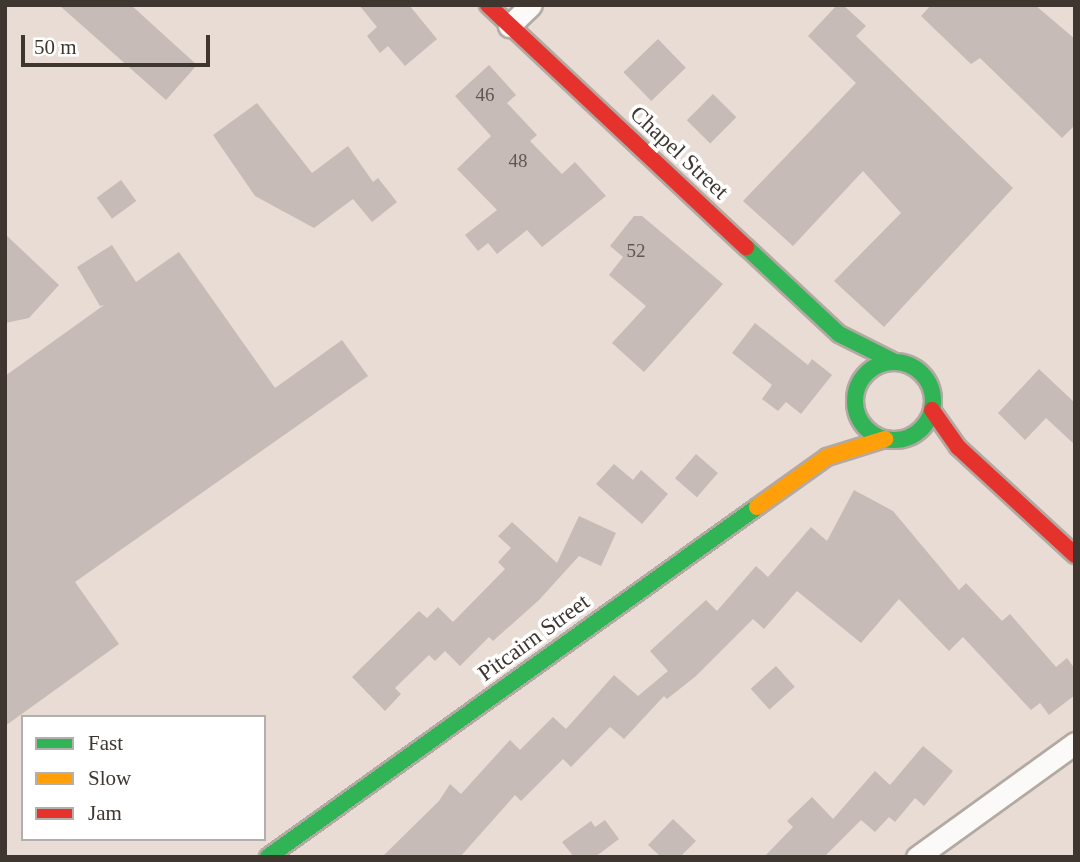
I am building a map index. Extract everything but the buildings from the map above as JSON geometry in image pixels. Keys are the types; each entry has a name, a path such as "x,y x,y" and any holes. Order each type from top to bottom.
{"street":[{"name":"Chapel Street","path":"488,5 839,334 893,361"},
{"path":"509,26 531,5"},
{"name":"Chapel Street","path":"839,334 856,397"},
{"path":"909,437 919,431 932,410 934,398 925,376 905,362 893,361 870,370 856,397 864,426 885,439 909,437 958,447"},
{"name":"Pitcairn Street","path":"827,457 856,397"},
{"path":"932,410 958,447 1075,555"},
{"name":"Pitcairn Street","path":"268,857 827,457 885,439"},
{"path":"917,857 1075,743"}],"traffic: fast":[{"path":"746,247 839,334 893,361"},
{"path":"894,362 909,365 922,373 930,386 933,401 930,416 922,429 909,437 894,440 879,437 866,429 858,416 855,401 858,386 866,373 879,365 894,362"},
{"path":"268,857 757,507"}],"traffic: slow":[{"path":"757,507 827,457 885,439"}],"traffic: jam":[{"path":"488,5 746,247"},
{"path":"932,410 958,447 1075,555"}]}
